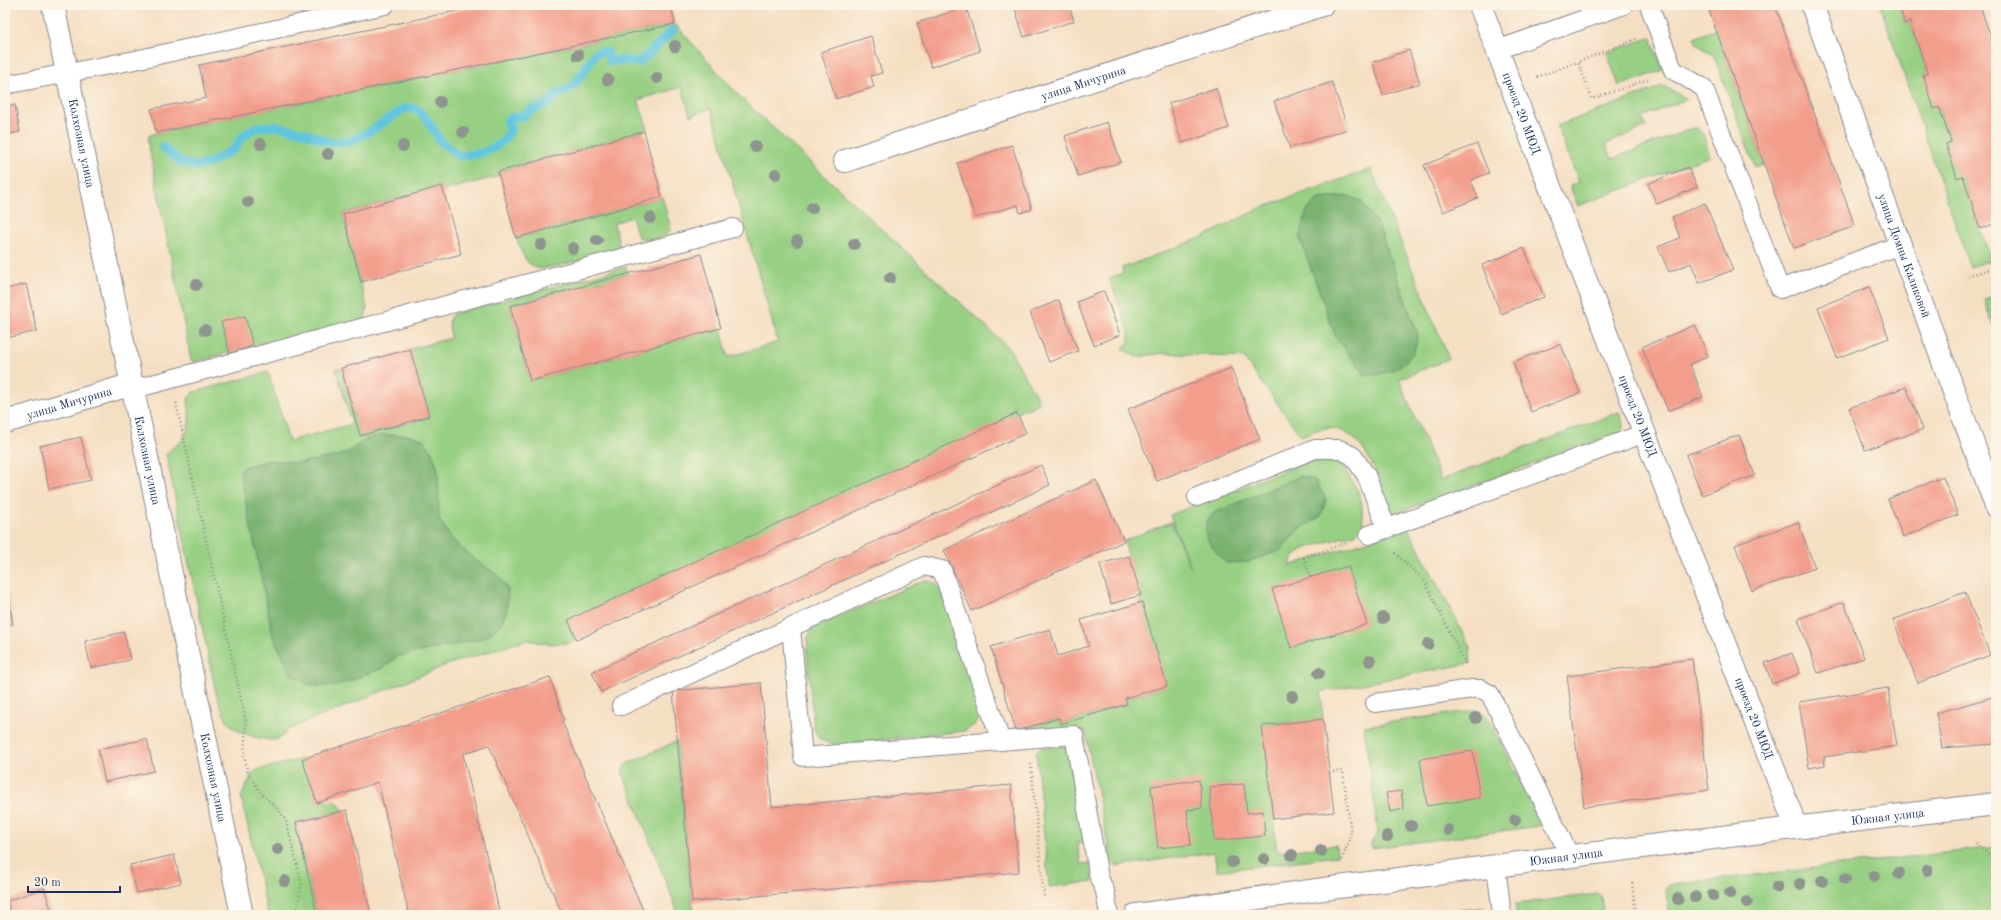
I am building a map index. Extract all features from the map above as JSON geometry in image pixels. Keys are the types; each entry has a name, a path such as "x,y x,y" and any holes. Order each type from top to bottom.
{"street":[{"name":"Колхозная улица","path":"53,5 242,915"},
{"name":"улица Мичурина","path":"845,161 1322,5"},
{"name":"проезд 20 МЮД","path":"1480,5 1796,827"},
{"name":"улица Домны Каликовой","path":"1812,5 1996,506"},
{"name":"улица Мичурина","path":"5,422 133,386"},
{"name":"Южная улица","path":"1136,915 1570,856 1796,827 1996,804"}],"lane":[{"path":"5,85 67,74 385,5"},
{"path":"1497,50 1624,5"},
{"path":"1649,5 1673,70 1704,88 1780,289 1900,245"},
{"path":"133,386 170,379 733,228"},
{"path":"1369,535 1645,433"},
{"path":"1197,497 1314,449 1339,450 1353,456 1366,475 1387,529"},
{"path":"621,706 924,566 942,570 1001,740"},
{"path":"791,628 803,757 1074,735 1099,878 1105,891 1109,915"},
{"path":"1374,703 1478,689 1490,694 1570,856"},
{"path":"1496,866 1502,915"}],"path":[{"path":"1993,5 1996,13"},
{"path":"1511,87 1640,38"},
{"path":"1578,62 1592,99 1673,70"},
{"path":"1968,276 1996,267"},
{"path":"170,379 246,722 244,756 248,773 262,794 279,810 286,821 302,884 295,915"},
{"path":"1311,577 1304,558 1369,535 1394,552 1424,580 1478,689"},
{"path":"1329,772 1343,770 1351,834 1342,860"},
{"path":"1976,843 1996,860"},
{"path":"1632,883 1636,915"}],"green space":[{"path":"1880,5 1899,5 1905,24 1910,22 1928,74 1923,75 1934,108 1939,107 1991,260 1970,267"},
{"path":"675,24 740,97 1009,348 1040,403 1017,413 577,640 567,643 549,644 527,640 449,664 287,730 281,738 277,740 256,737 237,730 230,724 225,716 216,693 166,454 183,439 186,434 189,424 188,398 194,392 268,372 289,441 352,424 336,369 341,368 360,436 429,417 410,349 451,338 449,325 450,317 453,314 626,267 628,274 510,306 530,381 721,328 728,357 778,342 711,108 690,116 682,87 638,100 647,127 644,131 498,172 499,176 443,191 442,186 343,214 367,308 365,319 276,344 270,341 194,362 191,360 148,142 149,136 156,133"},
{"path":"1716,29 1764,164 1755,167 1714,56 1697,44 1694,38"},
{"path":"1651,37 1663,70 1619,86 1607,53"},
{"path":"1663,86 1687,99 1642,117 1646,127 1606,144 1612,159 1696,127 1703,134 1710,156 1578,206 1570,186 1579,182 1557,126"},
{"path":"1371,169 1449,359 1399,379 1441,480 1619,412 1624,426 1621,432 1397,513 1390,511 1375,471 1360,445 1350,436 1338,430 1324,428 1301,436 1244,358 1164,353 1136,357 1123,349 1129,342 1129,332 1109,278 1123,273 1122,268 1203,237 1258,209"},
{"path":"1348,196 1361,201 1378,225 1418,335 1413,353 1404,363 1392,370 1373,375 1366,375 1336,338 1300,238 1307,210 1318,199"},
{"path":"662,197 671,229 661,238 647,240 638,237 632,217 614,223 620,248 551,267 536,268 529,263 523,255 516,238"},
{"path":"1996,295 1996,334 1984,299"},
{"path":"382,435 408,435 423,439 431,450 438,469 439,519 451,538 474,559 500,577 508,590 507,609 501,625 486,637 398,656 383,668 335,686 311,686 291,674 273,636 240,473 244,467 270,460 299,463 338,456 349,451 367,439"},
{"path":"1325,461 1341,463 1358,491 1362,507 1363,524 1357,533 1303,549 1293,558 1289,566 1408,528 1470,647 1471,663 1321,692 1323,719 1263,726 1277,852 1336,845 1337,856 1217,871 1214,852 1116,866 1111,860 1085,731 1023,736 1016,731 1059,718 1061,724 1127,704 1125,698 1166,686 1124,541 1171,522 1191,568 1170,515 1304,463"},
{"path":"1301,476 1315,480 1326,499 1321,516 1297,531 1281,550 1248,562 1226,563 1216,552 1208,539 1206,526 1208,519 1214,513"},
{"path":"925,580 935,583 941,590 980,699 981,710 979,719 974,725 964,731 833,745 820,739 814,730 807,653 808,637 813,628"},
{"path":"1476,710 1484,714 1490,721 1538,816 1540,826 1372,848 1371,843 1378,833 1364,726"},
{"path":"677,741 692,902 696,915 679,915 622,771 626,764"},
{"path":"1062,746 1067,748 1086,842 1077,843 1081,864 1090,863 1093,882 1049,887 1036,752 1040,748"},
{"path":"302,759 322,801 337,802 344,811 296,822 317,915 268,915 241,797 252,774 257,770"},
{"path":"1996,847 1996,915 1669,915 1666,889 1669,885"},
{"path":"1598,894 1601,896 1603,915 1516,915 1516,904"},
{"path":"1483,907 1486,915 1414,915 1478,908"}],"building":[{"path":"485,5 671,5 675,24 156,133 151,109 206,98 199,65"},
{"path":"1014,5 1069,5 1074,21 1024,37"},
{"path":"1707,5 1775,5 1855,226 1794,248"},
{"path":"1899,5 1980,5 1996,53 1996,223 1980,229 1963,176 1957,178 1946,144 1951,142 1939,107 1934,109 1923,75 1928,74 1910,22 1905,24"},
{"path":"966,7 980,51 931,67 917,23"},
{"path":"871,36 882,73 871,76 874,87 836,99 821,52"},
{"path":"1409,50 1420,83 1383,95 1373,62"},
{"path":"1332,82 1348,129 1290,148 1274,101"},
{"path":"1216,88 1229,128 1182,143 1169,103"},
{"path":"15,105 20,132 5,135 5,106"},
{"path":"1107,122 1121,162 1078,176 1065,136"},
{"path":"644,131 662,197 516,238 498,172"},
{"path":"1477,144 1489,173 1471,180 1478,198 1443,212 1424,165"},
{"path":"1012,145 1032,209 1020,213 1018,205 975,218 957,163"},
{"path":"1688,167 1697,187 1657,204 1648,184"},
{"path":"442,186 461,254 361,282 343,214"},
{"path":"1705,203 1733,270 1699,283 1691,263 1669,272 1658,247 1680,238 1672,217"},
{"path":"1524,248 1544,297 1501,314 1482,265"},
{"path":"701,254 721,328 530,381 510,306"},
{"path":"26,284 37,331 7,338 5,327 5,289"},
{"path":"1869,287 1889,338 1837,358 1818,307"},
{"path":"1104,291 1120,335 1094,345 1077,302"},
{"path":"1059,300 1078,351 1049,362 1030,312"},
{"path":"245,316 253,346 230,353 221,322"},
{"path":"1695,325 1708,356 1690,364 1703,397 1668,411 1642,347"},
{"path":"1561,344 1580,393 1531,412 1513,362"},
{"path":"410,349 429,416 360,436 341,368"},
{"path":"1231,368 1260,439 1157,481 1128,409"},
{"path":"1906,387 1923,429 1865,450 1849,408"},
{"path":"1017,413 1026,433 577,640 568,620"},
{"path":"1739,435 1755,475 1702,495 1686,455"},
{"path":"81,437 91,480 49,489 40,446"},
{"path":"1041,465 1050,485 601,692 592,672"},
{"path":"1943,477 1958,515 1903,537 1888,499"},
{"path":"1096,480 1124,541 972,611 944,550"},
{"path":"1798,522 1815,568 1752,591 1735,545"},
{"path":"1129,556 1141,595 1111,604 1100,564"},
{"path":"1348,566 1367,624 1291,648 1272,589"},
{"path":"1965,592 1990,655 1918,683 1893,620"},
{"path":"8,595 13,624 5,626 5,596"},
{"path":"1142,602 1167,686 1125,698 1127,704 1061,724 1059,718 1016,731 991,647 1050,629 1058,656 1089,646 1081,620"},
{"path":"1844,602 1864,658 1818,673 1798,619"},
{"path":"124,632 130,660 91,668 85,641"},
{"path":"1792,653 1800,673 1772,684 1765,663"},
{"path":"1692,659 1709,790 1584,807 1567,676"},
{"path":"550,677 564,720 562,721 645,915 573,915 571,910 562,914 489,745 463,754 500,915 409,915 378,782 317,803 302,759"},
{"path":"761,683 772,807 1011,785 1019,872 692,902 673,691"},
{"path":"1888,688 1897,746 1824,757 1825,765 1809,768 1799,702"},
{"path":"1996,696 1996,744 1942,748 1936,713"},
{"path":"1323,719 1334,812 1273,819 1262,726"},
{"path":"147,739 154,771 105,782 98,749"},
{"path":"1473,751 1480,798 1427,806 1420,759"},
{"path":"1199,780 1202,808 1187,810 1191,845 1158,848 1151,786"},
{"path":"1244,784 1247,813 1263,811 1265,836 1214,841 1209,787"},
{"path":"1401,791 1404,809 1390,812 1386,793"},
{"path":"347,810 371,915 317,915 296,822"},
{"path":"174,855 181,883 137,893 130,865"},
{"path":"44,888 53,915 11,915 7,901"}],"waterway":[{"path":"163,147 181,162 194,166 211,163 234,149 243,136 256,127 277,126 306,133 328,142 349,142 369,132 405,108 417,109 426,118 441,142 459,156 482,153 496,147 507,136 511,129 507,122 510,118 525,116 530,110 549,103 557,94 573,87 595,54 602,51 608,53 610,62 617,60 640,62 673,30"}]}
